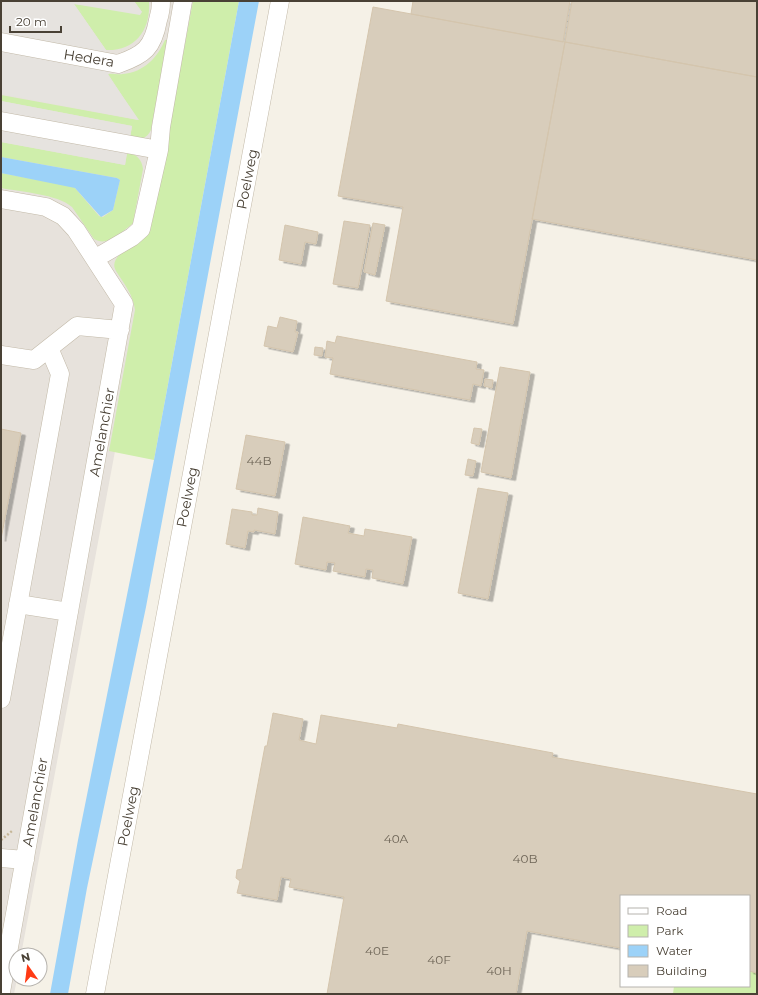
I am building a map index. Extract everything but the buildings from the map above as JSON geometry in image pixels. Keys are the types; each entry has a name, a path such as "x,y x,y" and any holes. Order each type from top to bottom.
{"street":[{"name":"Hedera","path":"1,42 118,64 133,59 144,52 152,41 156,30 161,1"},
{"path":"96,258 132,237 141,229 159,150 161,127 183,1"},
{"name":"Poelweg","path":"95,994 280,1"},
{"path":"1,121 159,150"},
{"name":"Amelanchier","path":"1,199 46,207 63,216 76,230 96,258 124,304 25,860 7,925 1,992"},
{"path":"1,354 34,360 77,326 120,330"},
{"path":"1,699 60,374 49,348"},
{"path":"18,604 69,612"},
{"path":"1,858 25,860"}],"path":[{"path":"1,840 14,830"}],"shaded area":[{"path":"1,1 199,1 22,947 8,947 8,987 15,987 14,994 1,994"},
{"path":"1,1 134,1 142,12 140,15 74,4 106,50 108,75 139,120 1,94"},
{"path":"1,101 132,126 125,165 1,142"}],"green space":[{"path":"134,1 149,1 147,21 140,36 126,47 106,50 74,4 142,12"},
{"path":"193,1 239,1 154,460 109,451 135,310 130,294 114,265 120,254 150,232"},
{"path":"165,40 167,40 151,130 145,137 130,139 132,126 1,101 1,95 138,120 108,74 131,73 143,67 154,58"},
{"path":"1,142 125,165 127,152 134,154 140,160 143,169 133,223 113,238 99,241 94,239 72,207 65,203 48,196 1,188 1,173 71,186 75,188 99,216 103,217 113,210 120,180 117,178 1,157"},
{"path":"750,963 757,964 757,994 673,994 674,987 750,987"}],"water":[{"path":"239,1 259,1 146,607 87,888 68,994 50,994 78,840 154,460"},
{"path":"1,157 117,178 120,180 113,210 101,217 75,188 1,173"}]}
